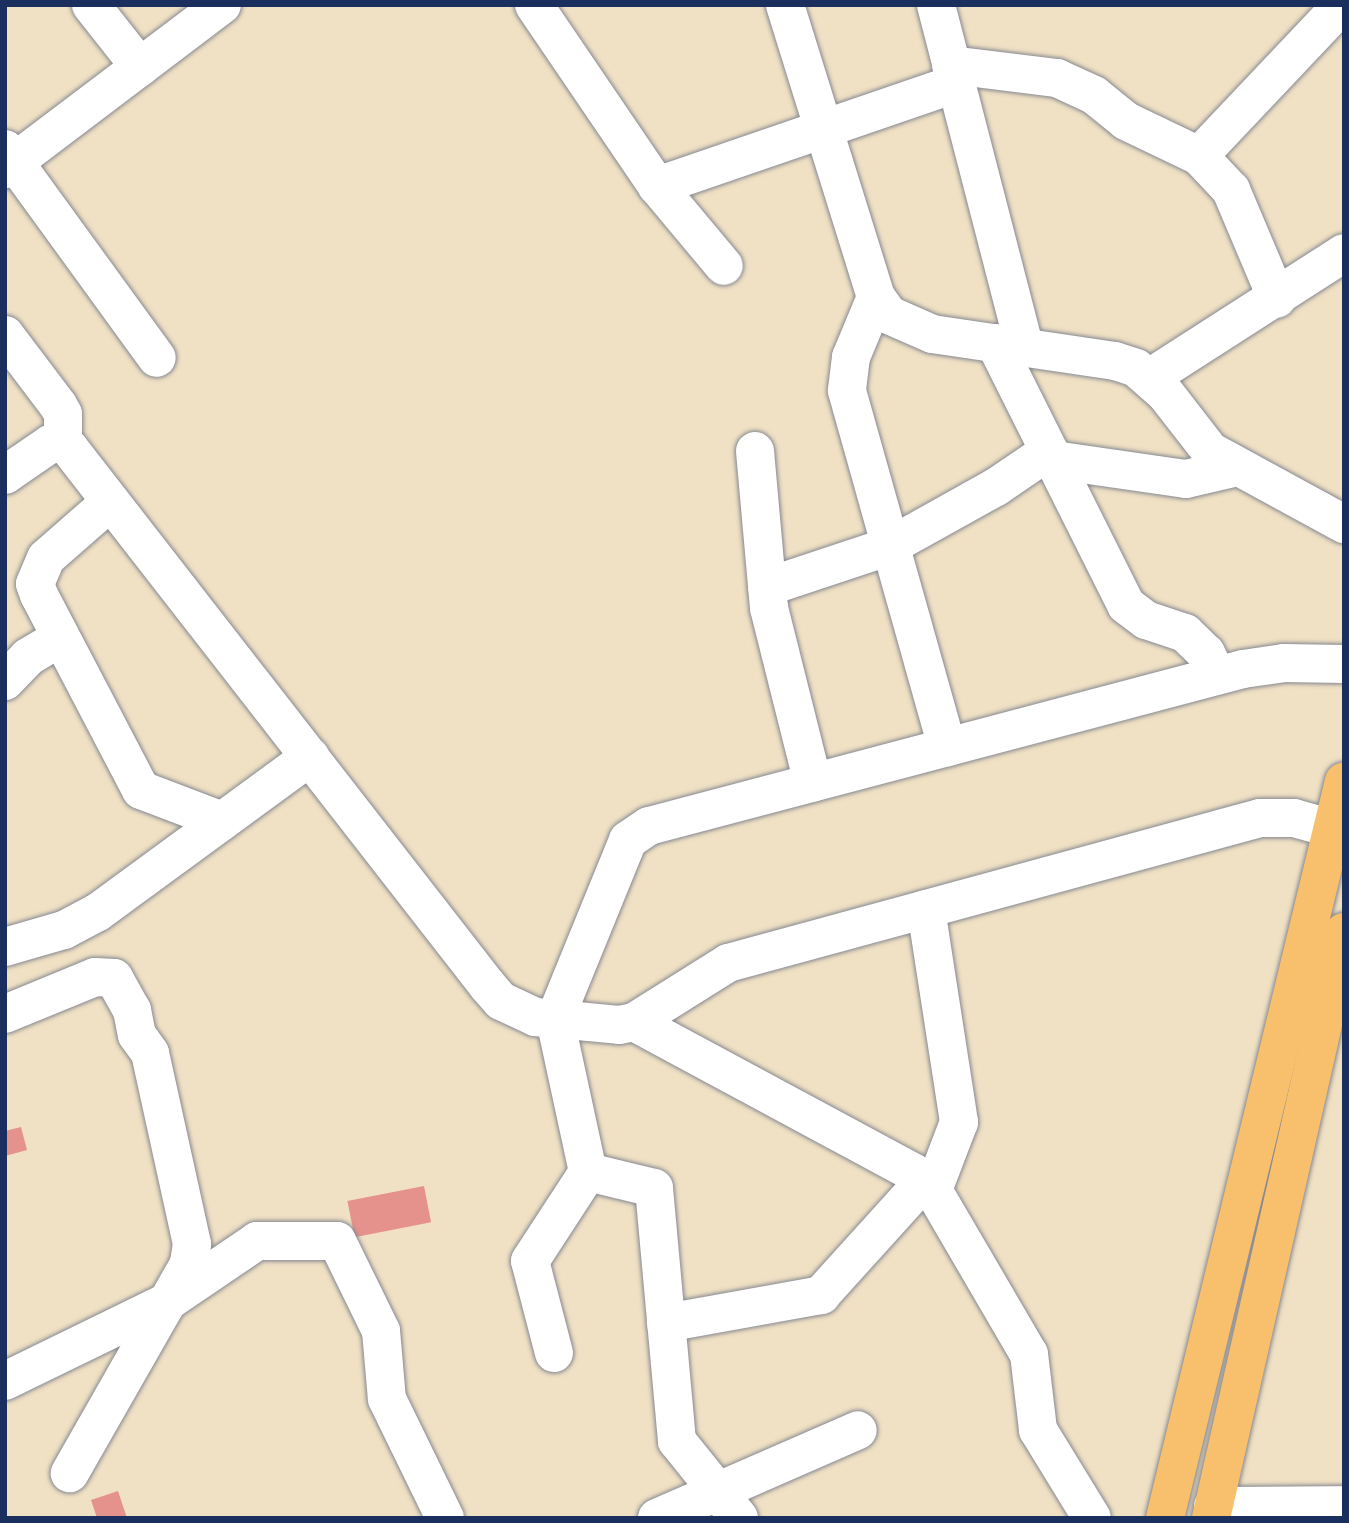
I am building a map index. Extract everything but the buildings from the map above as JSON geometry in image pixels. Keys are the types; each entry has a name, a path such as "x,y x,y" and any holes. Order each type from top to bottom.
{"main road":[{"path":"1165,1518 1339,831 1344,781"},
{"path":"1212,1512 1344,932"}],"street":[{"path":"90,5 140,67"},
{"path":"157,358 9,160 222,5"},
{"path":"534,5 657,186 724,266"},
{"path":"785,5 876,297 889,315 908,327 1010,346 1115,360 1151,377 1198,439 1238,467 1344,524"},
{"path":"936,5 955,74 1010,346 1052,456 1126,606 1146,620 1185,634 1206,653 1217,676"},
{"path":"1199,156 1342,5"},
{"path":"657,186 825,127 955,74 1057,78 1094,95 1126,121 1199,156 1231,190 1277,299"},
{"path":"1151,377 1277,299 1344,253"},
{"path":"876,297 849,364 847,391 947,747"},
{"path":"5,335 63,414 63,443 501,1001 518,1012 555,1019 619,1025 634,1022 728,963 1260,818 1294,818 1339,831"},
{"path":"5,475 50,444 63,443"},
{"path":"755,451 767,587 813,783"},
{"path":"767,587 890,546 1052,456 1186,479 1238,467"},
{"path":"110,502 38,570 39,595 141,790 222,821"},
{"path":"5,681 28,657 60,638"},
{"path":"554,1353 530,1261 587,1172 555,1019 620,854 637,831 1264,664 1344,664"},
{"path":"8,938 64,930 98,912 310,757"},
{"path":"666,1323 821,1295 928,1185 959,1122 926,909"},
{"path":"5,1014 95,977 114,978 132,1010 137,1035 150,1053 192,1244 189,1264 71,1473"},
{"path":"634,1022 928,1185 1029,1354 1038,1430 1092,1518"},
{"path":"587,1172 654,1188 677,1441 729,1505"},
{"path":"5,1381 167,1302 257,1241 337,1241 381,1331 387,1399 445,1518"},
{"path":"657,1518 729,1505 858,1430"},
{"path":"1212,1512 1344,1505"}]}
